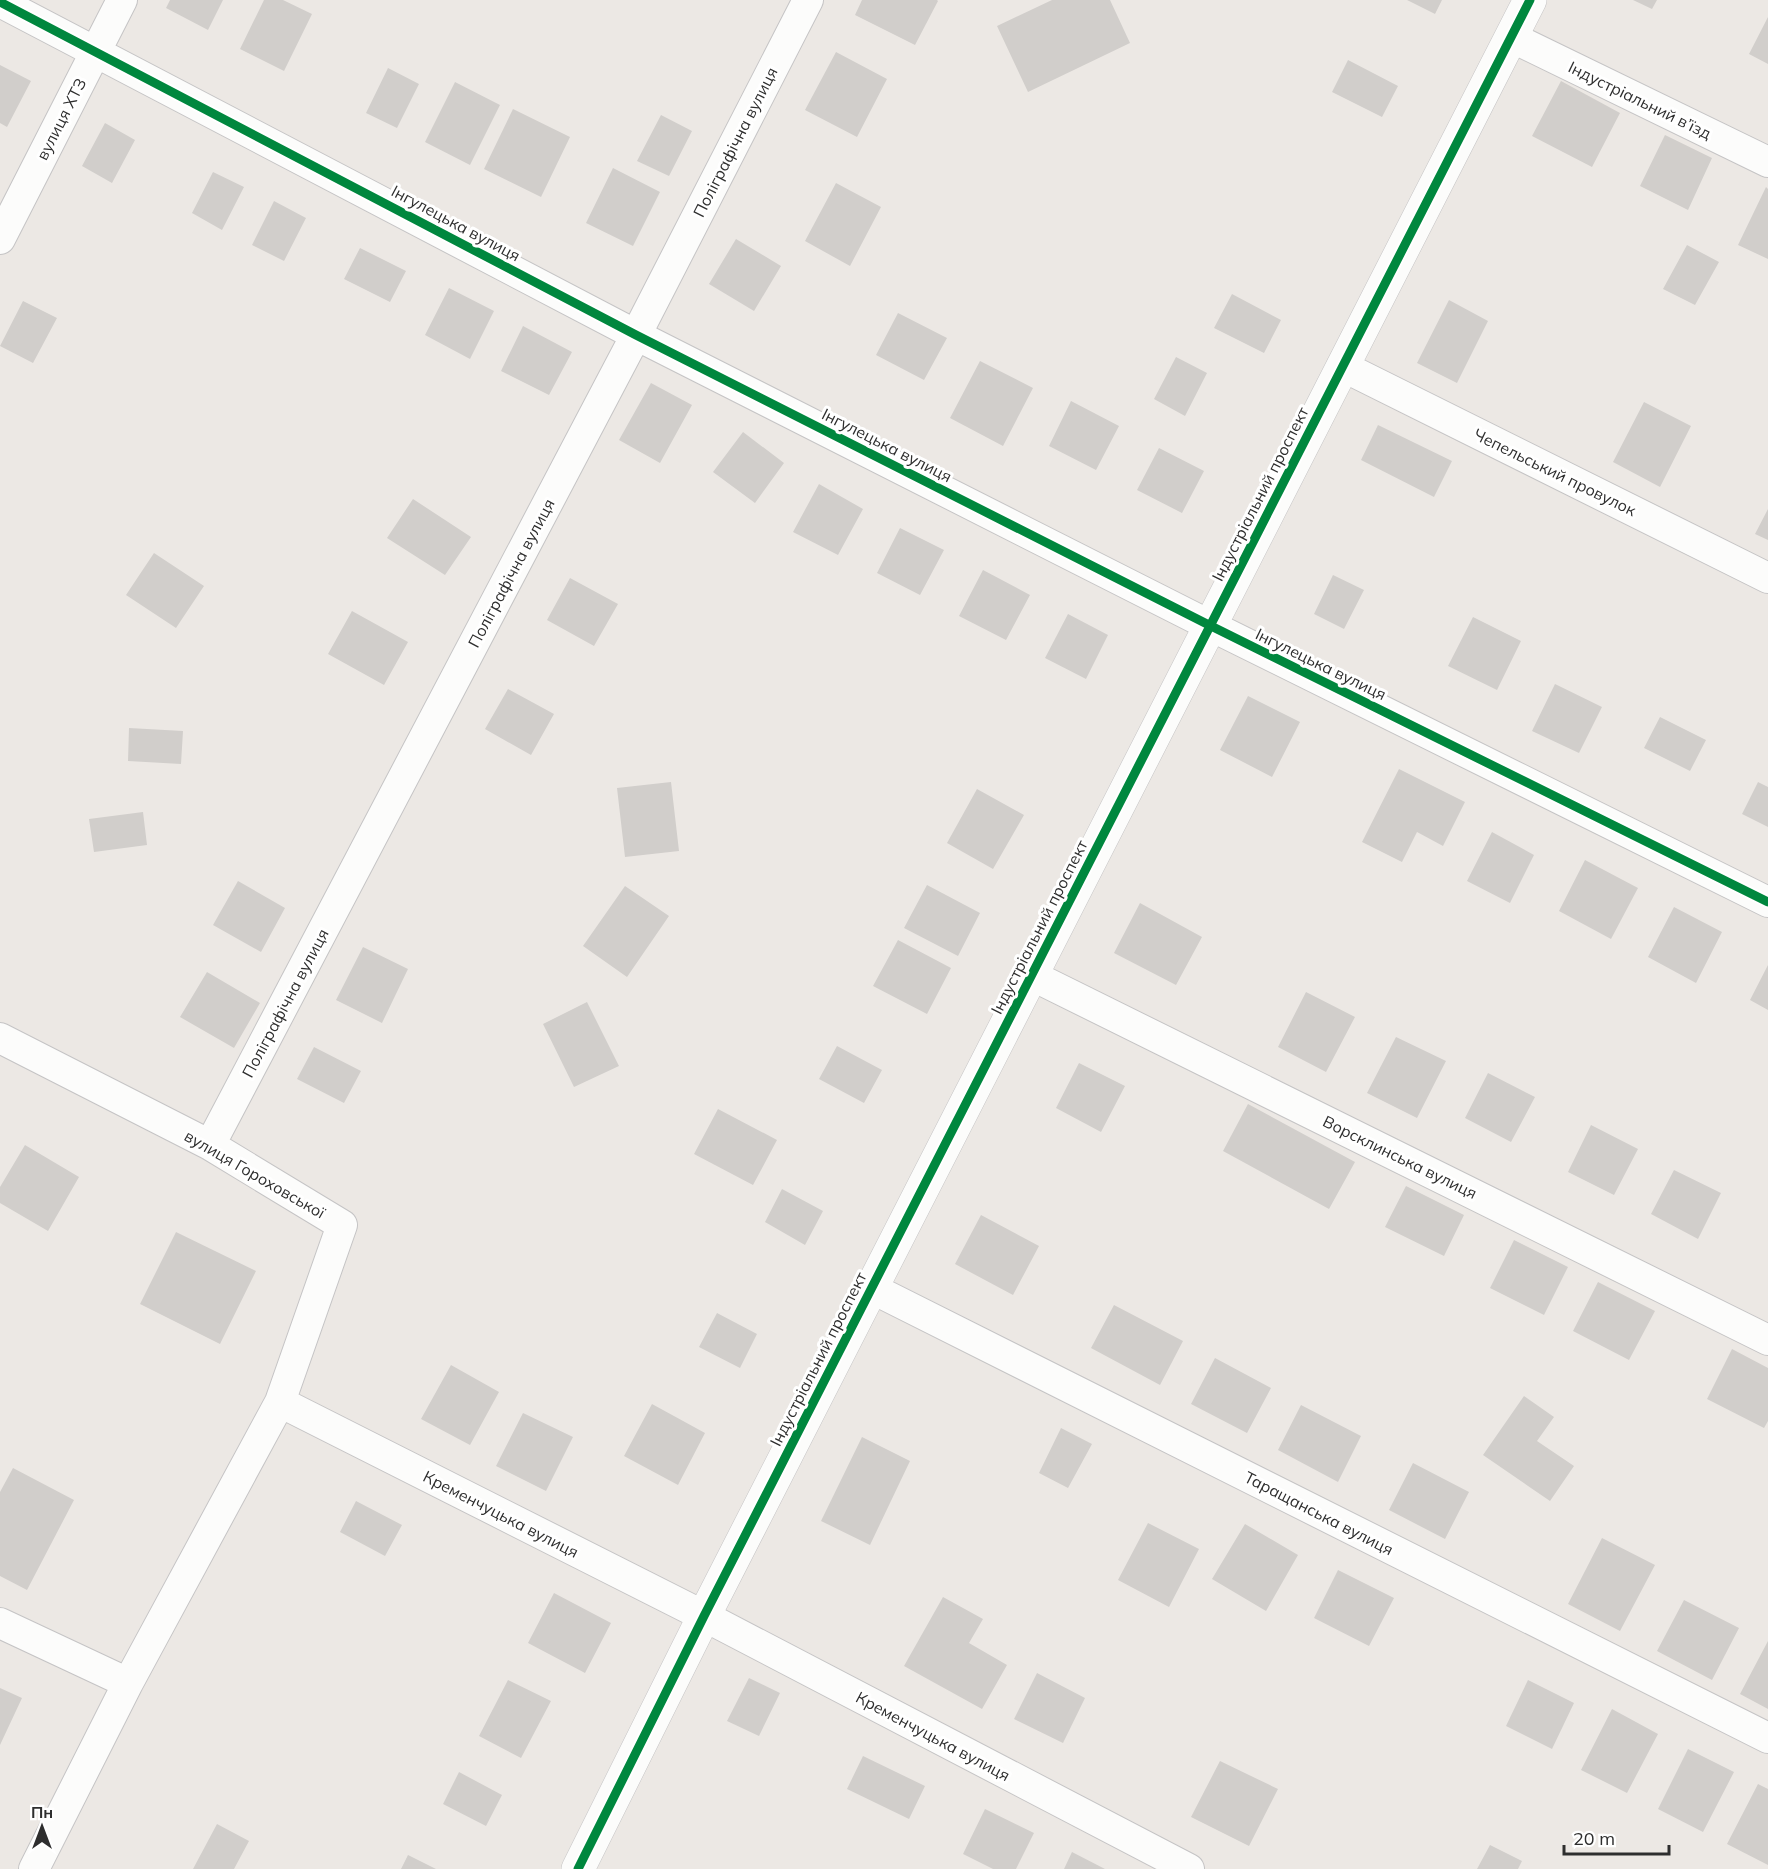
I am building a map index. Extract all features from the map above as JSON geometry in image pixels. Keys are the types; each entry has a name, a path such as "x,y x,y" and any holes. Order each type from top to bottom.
{"street":[{"name":"вулиця ХТЗ","path":"0,239 122,0"},
{"name":"Поліграфічна вулиця","path":"210,1145 636,335 808,0"},
{"name":"Індустріальний проспект","path":"578,1869 871,1288 1530,0"},
{"name":"Інгулецька вулиця","path":"0,2 96,50 636,335 1209,625 1768,902"},
{"name":"Індустріальний в’їзд","path":"1511,37 1768,162"},
{"name":"Чепельський провулок","path":"1342,366 1768,578"},
{"name":"Ворсклинська вулиця","path":"1031,975 1768,1340"},
{"name":"вулиця Гороховської","path":"0,1038 210,1145 342,1225 280,1402"},
{"name":"Таращанська вулиця","path":"871,1288 1768,1738"},
{"name":"Кременчуцька вулиця","path":"280,1402 704,1616 1189,1869"},
{"path":"34,1869 128,1683 280,1402"},
{"path":"0,1623 128,1683"}],"building":[{"path":"170,0 223,0 208,30 166,8"},
{"path":"264,0 283,0 312,14 284,71 240,49"},
{"path":"862,0 938,1 915,45 855,15"},
{"path":"1052,0 1110,0 1130,43 1028,92 997,26"},
{"path":"1407,0 1442,0 1435,14"},
{"path":"1633,0 1657,0 1652,9"},
{"path":"1768,17 1768,64 1749,54"},
{"path":"836,52 887,79 857,137 805,110"},
{"path":"1348,60 1398,86 1382,117 1332,92"},
{"path":"0,65 31,81 7,127 0,123"},
{"path":"388,68 419,84 397,128 366,113"},
{"path":"1561,81 1620,113 1592,167 1532,136"},
{"path":"455,82 500,105 470,165 425,142"},
{"path":"513,109 570,137 541,197 484,169"},
{"path":"661,115 692,131 669,176 637,161"},
{"path":"105,123 135,140 112,183 82,166"},
{"path":"1665,135 1712,158 1688,210 1640,186"},
{"path":"613,168 660,192 633,246 586,223"},
{"path":"213,172 244,187 222,230 192,213"},
{"path":"836,183 881,207 850,266 805,241"},
{"path":"1766,187 1768,189 1768,259 1738,245"},
{"path":"274,201 306,218 284,261 252,245"},
{"path":"736,239 781,266 754,311 709,284"},
{"path":"1687,245 1719,262 1695,305 1663,289"},
{"path":"360,248 406,271 390,302 344,279"},
{"path":"449,288 494,311 470,359 425,335"},
{"path":"1232,294 1281,320 1264,353 1214,328"},
{"path":"1449,300 1488,321 1457,383 1417,363"},
{"path":"23,301 57,318 33,363 0,346"},
{"path":"898,313 947,338 924,380 876,355"},
{"path":"523,326 572,352 549,395 501,371"},
{"path":"1176,357 1207,373 1185,416 1154,399"},
{"path":"980,361 1033,388 1003,446 950,418"},
{"path":"651,383 692,405 660,463 619,440"},
{"path":"1071,401 1119,426 1096,470 1049,446"},
{"path":"1644,402 1691,426 1660,487 1613,462"},
{"path":"1378,425 1452,461 1434,497 1361,460"},
{"path":"743,432 784,463 755,503 713,472"},
{"path":"1159,448 1204,471 1182,513 1137,490"},
{"path":"819,484 863,509 838,555 793,532"},
{"path":"413,499 471,537 445,575 387,538"},
{"path":"1768,509 1768,540 1755,534"},
{"path":"900,528 944,550 920,595 877,573"},
{"path":"154,553 204,586 176,628 126,595"},
{"path":"983,570 1030,595 1006,640 959,616"},
{"path":"1333,575 1364,590 1344,629 1314,614"},
{"path":"570,578 618,604 594,646 547,620"},
{"path":"352,611 408,642 384,685 328,654"},
{"path":"1068,614 1108,635 1086,679 1045,658"},
{"path":"1473,617 1521,641 1497,690 1448,666"},
{"path":"1555,684 1602,707 1579,753 1532,731"},
{"path":"508,689 554,714 531,755 485,729"},
{"path":"1248,696 1300,722 1272,777 1220,750"},
{"path":"1660,717 1706,740 1690,771 1644,748"},
{"path":"129,728 183,731 181,764 128,761"},
{"path":"1399,769 1465,802 1443,846 1417,832 1402,862 1362,842"},
{"path":"671,782 679,851 625,857 617,788"},
{"path":"1758,782 1768,787 1768,827 1742,814"},
{"path":"977,789 1024,815 993,869 947,843"},
{"path":"143,812 147,845 94,852 89,819"},
{"path":"1492,832 1534,855 1510,903 1467,881"},
{"path":"1585,860 1638,888 1611,939 1559,911"},
{"path":"238,881 285,908 261,952 213,925"},
{"path":"927,885 980,913 958,956 904,928"},
{"path":"625,886 669,916 627,977 583,946"},
{"path":"1140,903 1202,937 1176,985 1114,953"},
{"path":"1674,907 1722,932 1696,983 1648,957"},
{"path":"898,940 951,968 927,1014 873,986"},
{"path":"363,947 408,969 382,1023 336,1000"},
{"path":"1768,965 1768,1010 1750,1000"},
{"path":"207,972 260,1003 234,1048 180,1017"},
{"path":"1306,992 1355,1017 1326,1072 1278,1047"},
{"path":"587,1002 619,1066 574,1087 543,1024"},
{"path":"1396,1037 1446,1061 1417,1118 1367,1093"},
{"path":"837,1046 882,1070 864,1103 819,1079"},
{"path":"314,1047 361,1071 344,1103 297,1079"},
{"path":"1079,1063 1125,1086 1101,1132 1056,1108"},
{"path":"1488,1073 1535,1097 1511,1142 1465,1118"},
{"path":"1248,1104 1355,1162 1329,1209 1223,1151"},
{"path":"718,1109 777,1140 753,1185 694,1154"},
{"path":"1591,1125 1638,1149 1614,1195 1568,1172"},
{"path":"25,1145 79,1177 48,1231 0,1203 0,1187"},
{"path":"1674,1170 1721,1193 1698,1239 1651,1214"},
{"path":"1406,1186 1464,1215 1444,1256 1385,1227"},
{"path":"782,1189 823,1211 805,1245 765,1222"},
{"path":"981,1215 1039,1246 1013,1295 955,1264"},
{"path":"176,1232 256,1271 220,1344 140,1304"},
{"path":"1514,1240 1568,1267 1544,1315 1490,1288"},
{"path":"1598,1282 1655,1311 1629,1360 1573,1331"},
{"path":"1114,1305 1183,1341 1160,1385 1091,1348"},
{"path":"717,1313 757,1334 740,1368 699,1347"},
{"path":"1732,1349 1768,1368 1768,1421 1764,1428 1707,1399"},
{"path":"1215,1358 1271,1388 1247,1433 1191,1404"},
{"path":"451,1365 499,1392 470,1445 421,1419"},
{"path":"1524,1396 1554,1417 1537,1441 1574,1466 1550,1501 1483,1455"},
{"path":"652,1404 705,1433 678,1485 624,1456"},
{"path":"1301,1405 1361,1436 1338,1482 1278,1450"},
{"path":"523,1413 573,1437 546,1491 496,1466"},
{"path":"1061,1428 1092,1444 1068,1488 1039,1473"},
{"path":"862,1437 910,1461 870,1545 821,1521"},
{"path":"1413,1463 1469,1492 1445,1539 1389,1510"},
{"path":"13,1468 74,1500 27,1590 0,1576 0,1492"},
{"path":"356,1501 402,1525 385,1556 340,1532"},
{"path":"1148,1523 1199,1549 1169,1607 1118,1580"},
{"path":"1245,1524 1298,1555 1266,1611 1212,1579"},
{"path":"1602,1538 1655,1565 1620,1631 1568,1604"},
{"path":"1338,1570 1394,1598 1369,1646 1314,1618"},
{"path":"554,1593 611,1623 585,1673 528,1643"},
{"path":"943,1597 983,1619 969,1643 1007,1665 982,1709 904,1666"},
{"path":"1684,1600 1739,1628 1712,1680 1657,1651"},
{"path":"1768,1641 1768,1709 1740,1694"},
{"path":"1037,1673 1085,1698 1063,1743 1014,1719"},
{"path":"749,1678 780,1693 759,1736 727,1721"},
{"path":"508,1680 551,1701 521,1758 479,1736"},
{"path":"1528,1680 1574,1703 1552,1749 1506,1726"},
{"path":"0,1688 22,1698 0,1745"},
{"path":"1612,1709 1658,1734 1627,1793 1581,1770"},
{"path":"1688,1749 1734,1772 1703,1832 1658,1809"},
{"path":"863,1756 925,1786 909,1819 847,1789"},
{"path":"1220,1761 1278,1789 1249,1846 1191,1817"},
{"path":"459,1772 502,1795 486,1826 443,1804"},
{"path":"1758,1784 1768,1789 1768,1865 1727,1844"},
{"path":"985,1809 1034,1833 1016,1869 993,1869 963,1854"},
{"path":"217,1824 249,1841 234,1869 193,1869"},
{"path":"1490,1845 1522,1861 1518,1869 1477,1869"},
{"path":"1072,1852 1105,1869 1064,1869"},
{"path":"408,1855 436,1869 401,1869"}],"cycle path":[{"path":"578,1869 704,1616 1530,0"},
{"path":"0,2 636,335 1209,625 1768,902"}]}
